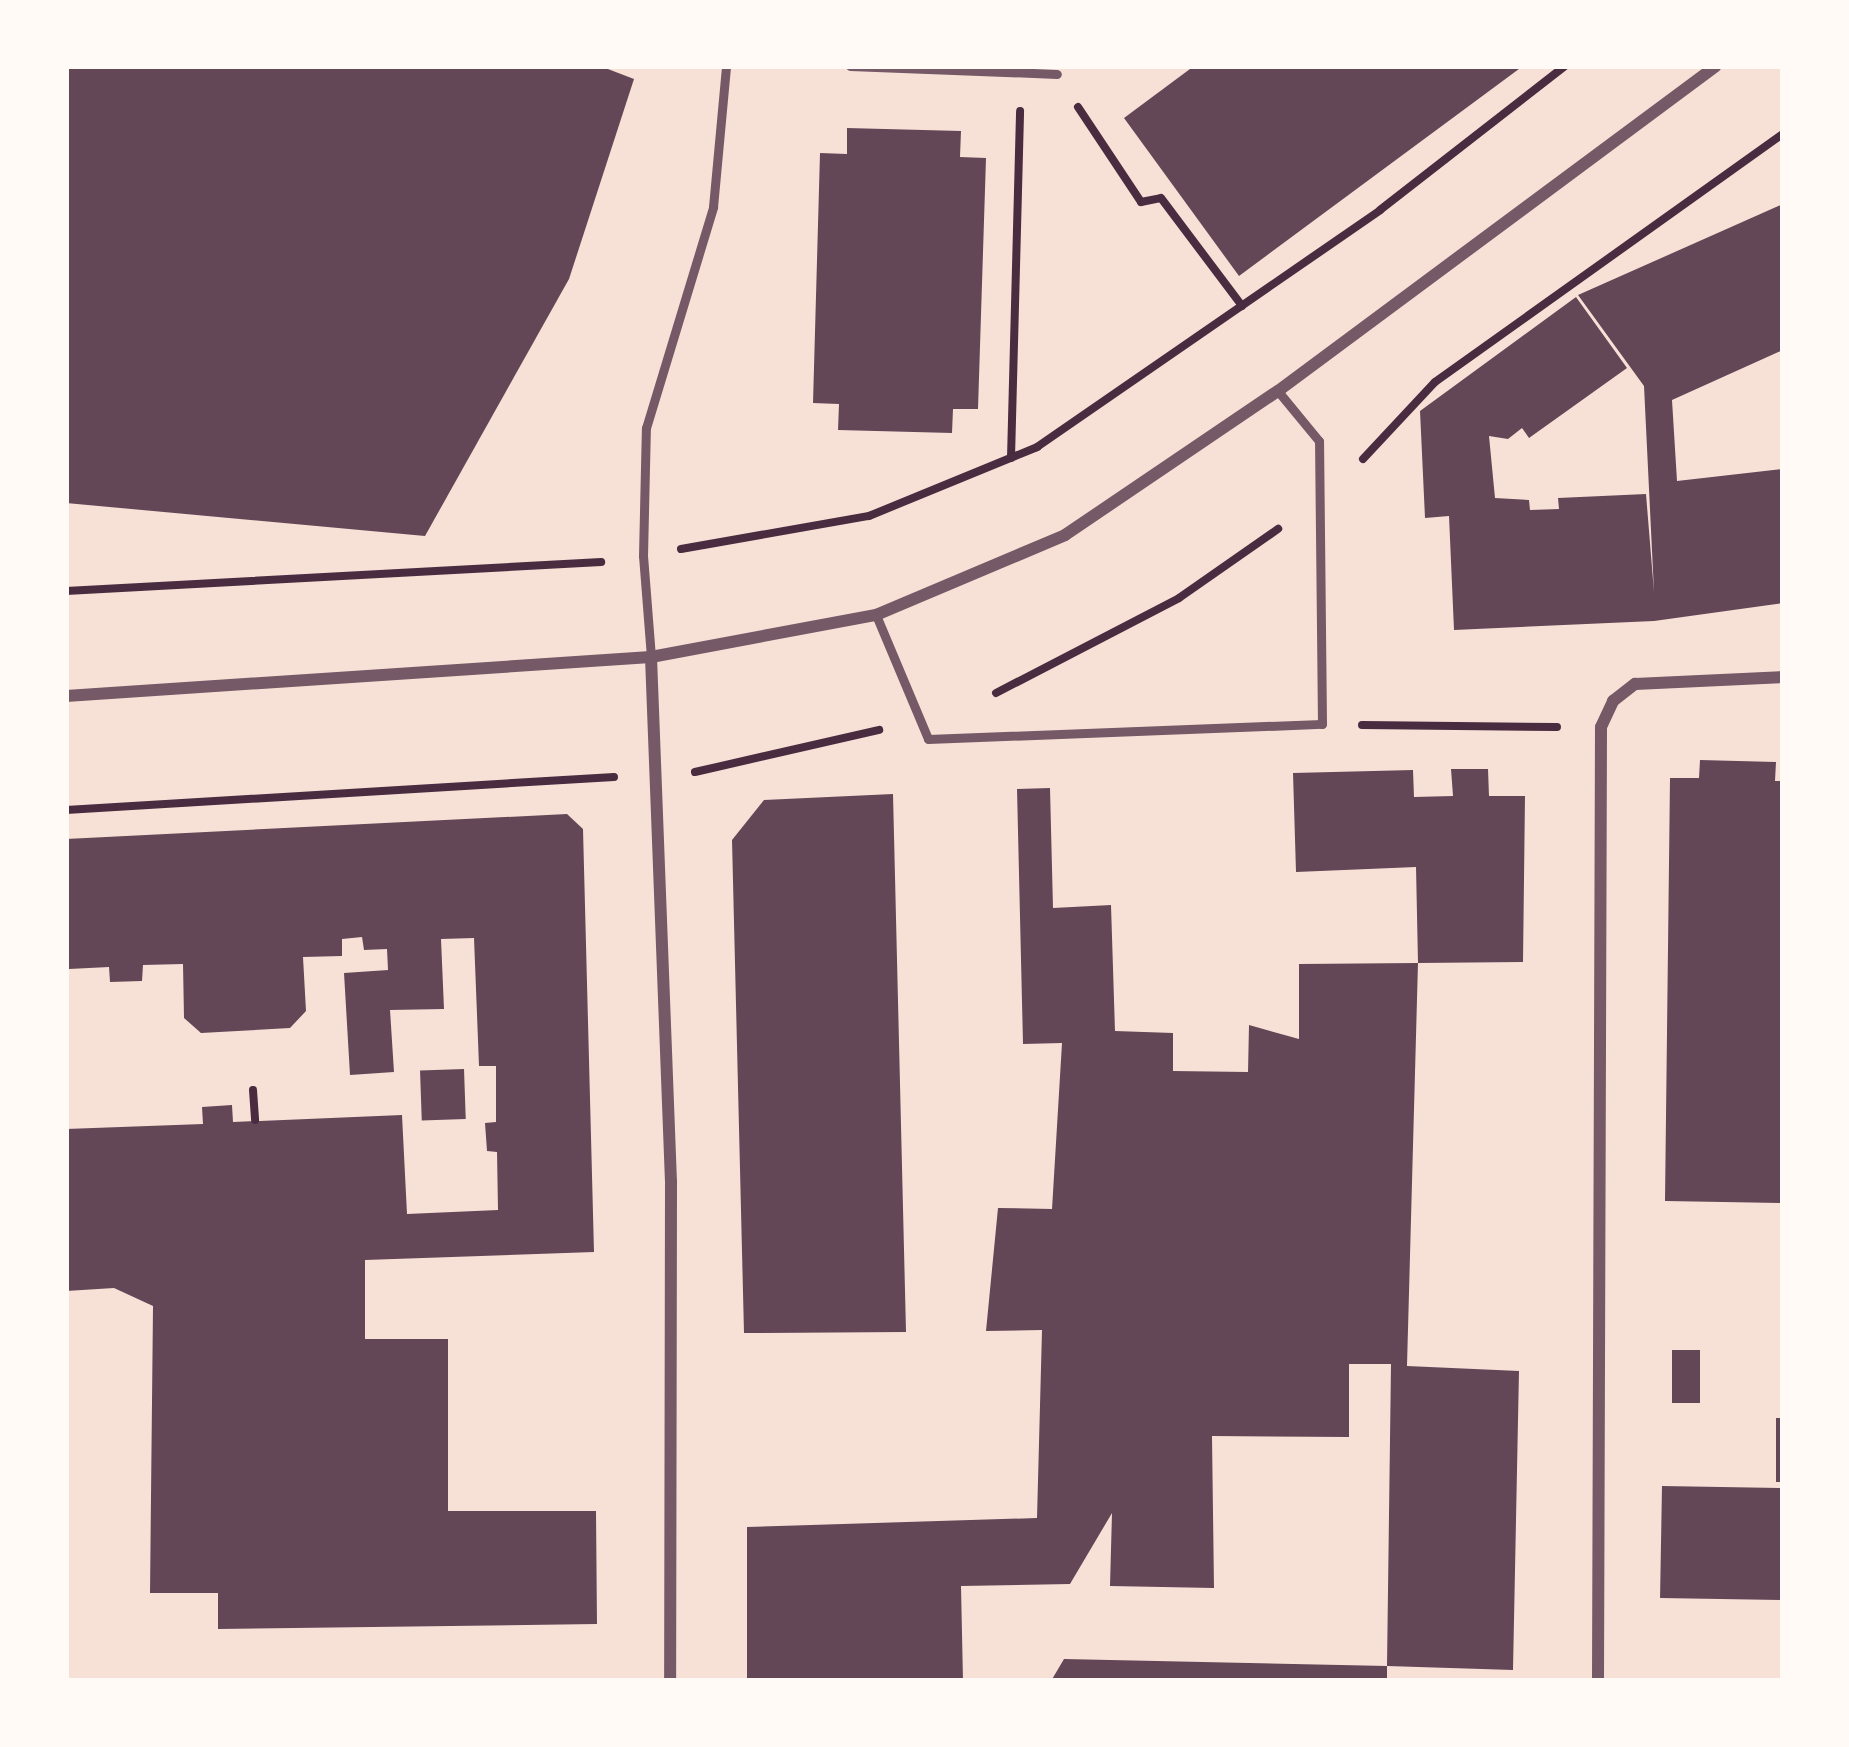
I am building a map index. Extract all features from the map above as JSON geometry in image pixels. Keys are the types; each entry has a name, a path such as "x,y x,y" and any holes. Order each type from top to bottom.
{"street":[{"path":"66,696 651,657 876,615 1065,536 1278,391 1716,66"},
{"path":"651,657 660,773 673,1267 670,1681"},
{"path":"1598,1681 1601,727 1612,700 1635,684 1783,677"}],"lane":[{"path":"651,657 643,556 646,428 712,207 726,66"},
{"path":"850,66 1057,74"},
{"path":"876,615 928,739 1322,724 1319,441 1278,391"}],"path":[{"path":"66,591 528,570 643,556 869,516 1010,458 1381,210 1565,66"},
{"path":"1010,458 1021,73"},
{"path":"1057,74 1141,202 1161,198 1242,305"},
{"path":"66,810 710,772 919,720"},
{"path":"1322,724 1601,727"},
{"path":"253,1090 255,1120"}],"building":[{"path":"66,66 600,66 634,79 569,279 425,536 66,503"},
{"path":"1194,66 1523,66 1239,276 1124,118"},
{"path":"847,128 961,131 960,157 986,158 978,409 953,409 952,433 838,430 839,404 813,403 820,153 847,154"},
{"path":"1783,204 1783,350 1672,400 1677,481 1783,469 1783,603 1654,621 1454,630 1449,516 1425,518 1420,411 1576,297 1627,368 1529,438 1522,428 1508,439 1489,436 1495,498 1529,500 1530,510 1559,509 1558,498 1646,494 1654,592 1644,386 1578,295"},
{"path":"1700,760 1776,762 1775,781 1783,781 1783,1203 1665,1201 1670,778 1699,778"},
{"path":"1451,769 1488,769 1489,796 1525,796 1523,962 1418,963 1416,867 1296,872 1293,773 1413,770 1414,797 1453,796"},
{"path":"1050,788 1053,908 1111,905 1115,1031 1173,1033 1173,1071 1248,1072 1249,1025 1299,1039 1299,964 1418,963 1407,1366 1519,1371 1513,1670 1387,1666 1391,1364 1349,1364 1349,1437 1212,1436 1214,1588 1110,1586 1112,1513 1070,1584 961,1586 963,1681 747,1681 747,1527 1037,1518 1042,1330 986,1331 998,1208 1052,1209 1062,1043 1023,1044 1017,789"},
{"path":"893,794 906,1332 744,1333 732,840 764,800"},
{"path":"567,814 583,829 594,1252 365,1260 365,1339 448,1339 448,1511 596,1511 597,1624 218,1629 218,1593 150,1593 153,1306 114,1288 66,1291 66,1129 203,1124 202,1107 232,1105 233,1122 402,1115 407,1214 498,1210 497,1152 487,1151 485,1123 496,1122 496,1066 479,1066 474,938 441,939 444,1009 390,1010 394,1072 350,1075 344,973 388,970 387,949 364,950 362,937 342,939 342,956 303,957 306,1011 290,1028 201,1033 184,1018 183,964 143,965 142,981 110,982 109,967 69,969 66,839"},
{"path":"464,1069 466,1119 422,1121 420,1071"},
{"path":"1672,1350 1700,1350 1700,1403 1672,1403"},
{"path":"1776,1418 1783,1418 1783,1482 1776,1482"},
{"path":"1662,1486 1783,1488 1781,1600 1660,1598"},
{"path":"1064,1659 1387,1666 1387,1681 1051,1681"}]}
